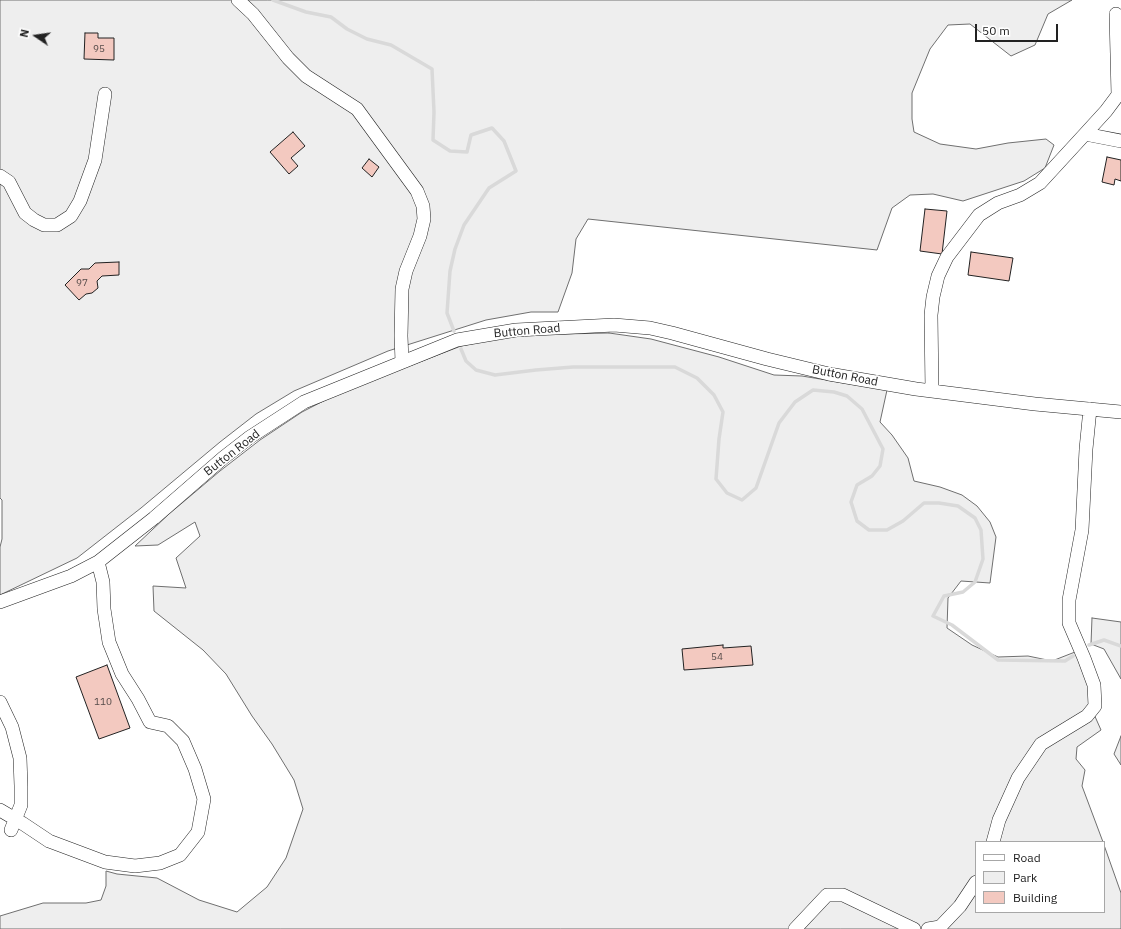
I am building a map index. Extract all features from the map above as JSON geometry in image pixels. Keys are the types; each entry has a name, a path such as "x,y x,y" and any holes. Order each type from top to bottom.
{"street":[{"path":"238,0 253,14 288,58 306,76 357,109 417,191 423,206 424,219 420,236 406,271 402,289 402,362"},
{"path":"932,391 931,315 933,297 938,276 947,257 979,215 998,203 1020,195 1040,183 1106,111 1118,95 1116,14"},
{"path":"0,176 10,182 25,212 34,220 44,225 57,225 71,216 80,201 95,160 105,94"},
{"path":"1085,134 1121,141"},
{"name":"Button Road","path":"0,602 71,576 98,562 154,518 223,458 250,437 304,402 457,340 480,336 516,330 614,325 650,328 672,332 767,359 829,374 932,391 1121,412"},
{"path":"993,841 999,820 1018,778 1041,744 1087,716 1095,706 1094,685 1069,623 1069,600 1082,530 1086,449 1090,409"},
{"path":"0,810 13,824 74,852 106,862 135,866 160,863 180,855 198,832 204,799 195,769 183,741 168,726 150,722 138,699 122,674 109,642 104,609 103,582 98,562"},
{"path":"0,702 12,727 20,758 22,786 20,805 13,824"},
{"path":"928,929 940,927 960,906 975,884"},
{"path":"795,929 827,895 843,895 914,929"}],"green space":[{"path":"0,0 1072,0 1048,14 1035,45 1011,56 970,24 948,25 930,49 912,93 912,119 914,132 940,144 976,149 1008,143 1046,139 1054,145 1045,168 1024,181 963,201 933,194 910,195 892,208 877,250 588,219 576,239 572,273 558,312 531,312 486,320 388,351 294,391 256,414 77,558 0,595 2,500 0,498"},
{"path":"609,333 651,339 719,357 774,375 802,376 887,390 880,422 892,435 908,458 914,481 940,487 962,495 977,506 990,522 996,537 990,583 961,581 948,598 947,628 972,645 998,657 1028,656 1052,661 1075,652 1084,654 1093,712 1101,730 1077,747 1076,759 1085,770 1082,786 1103,841 975,841 975,913 1105,913 1105,848 1121,893 1121,929 0,929 0,916 43,903 86,903 101,900 106,886 106,871 117,874 157,878 199,900 237,912 267,887 286,858 303,809 294,780 226,674 203,650 154,611 153,586 186,588 176,558 200,536 195,522 158,545 135,546 169,514 220,471 260,440 302,412 339,393 461,346 515,335"},
{"path":"1092,618 1121,622 1121,679 1104,649 1091,644"},
{"path":"1121,736 1121,765 1114,754"}],"building":[{"path":"85,33 98,33 98,38 114,38 114,60 84,59"},
{"path":"293,132 305,146 291,158 298,166 289,174 270,152"},
{"path":"1107,157 1121,160 1121,181 1115,179 1114,185 1102,182"},
{"path":"369,159 379,167 372,177 362,168"},
{"path":"925,209 947,211 942,254 920,251"},
{"path":"971,252 1013,258 1009,281 968,275"},
{"path":"119,262 119,275 102,276 97,281 98,288 92,293 86,294 79,300 65,285 81,269 89,269 95,263"},
{"path":"723,645 723,648 751,646 753,665 684,670 682,649"},
{"path":"107,665 130,728 99,739 76,677"}],"waterway":[{"path":"273,0 306,12 331,17 347,29 367,39 391,45 432,69 434,112 433,140 450,151 467,152 471,135 492,128 504,141 516,171 489,188 464,225 455,249 450,271 447,313 454,331"},
{"path":"461,349 466,361 476,370 495,375 573,367 675,367 697,378 714,395 723,412 716,479 727,493 742,500 756,488 779,423 795,402 813,390 834,392 847,396 862,409 883,449 880,466 872,476 857,485 851,502 857,521 869,530 887,530 903,521 924,503 939,503 958,506 975,518 981,530 983,559 975,582 963,592 944,596 933,616 952,625 998,660 1065,661 1073,656"},
{"path":"1089,645 1104,640 1121,646"}]}
